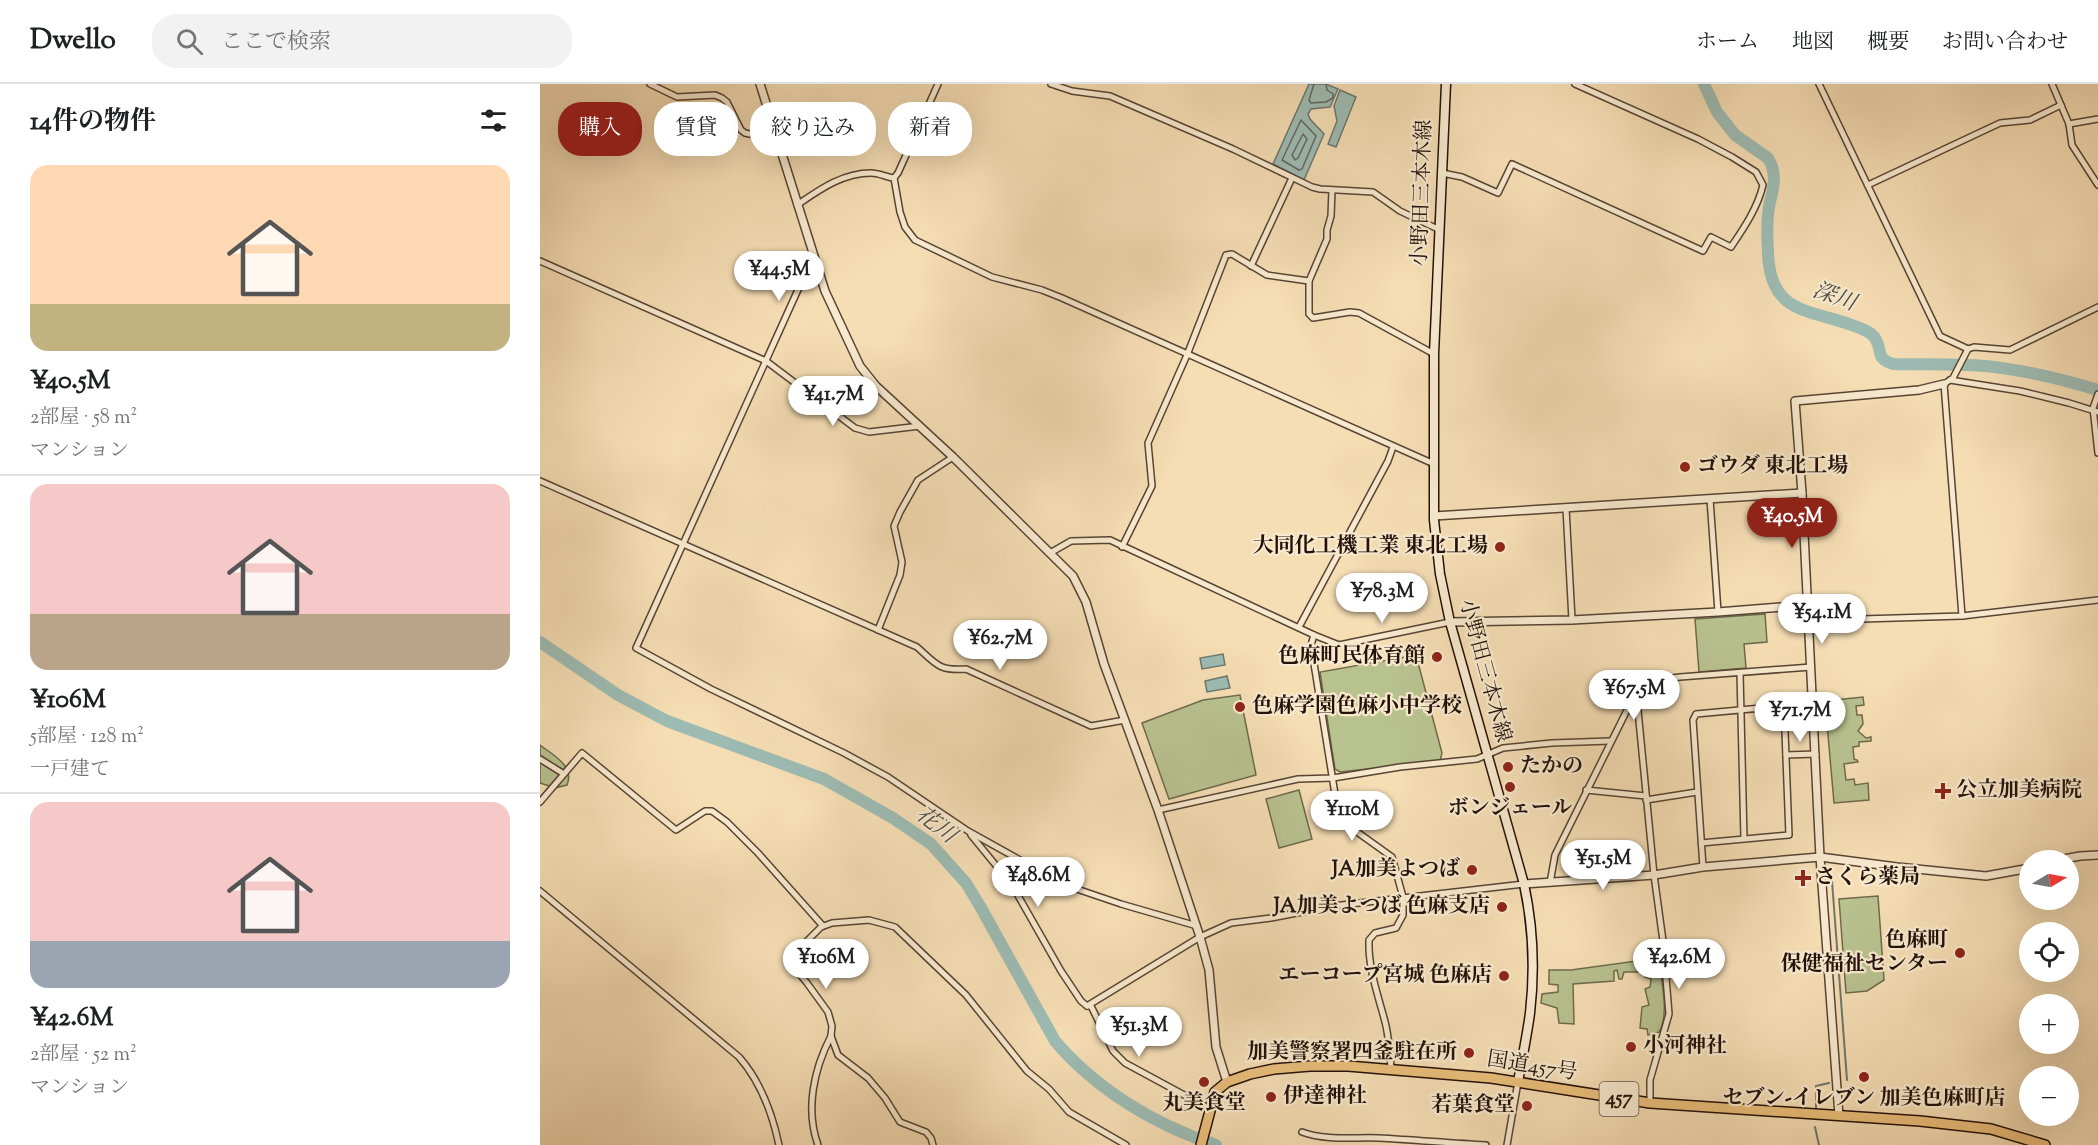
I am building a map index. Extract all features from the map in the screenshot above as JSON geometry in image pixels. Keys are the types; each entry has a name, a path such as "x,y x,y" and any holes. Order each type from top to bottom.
{"highway":[{"name":"国道457号","path":"1227,1083 1250,1074 1301,1066 1390,1069 1491,1078 1650,1103 1920,1121 1991,1129 2045,1145"},
{"path":"1201,1145 1215,1092 1227,1083"}],"main road":[{"name":"小野田三本木線","path":"1446,84 1434,354 1434,516 1440,574 1450,622 1524,884 1531,918 1530,1012 1518,1082"}],"street":[{"path":"650,84 677,97 715,95 722,98 727,102 741,130 750,134"},
{"path":"760,84 766,102"},
{"path":"938,84 894,178 900,212 910,237 992,277 1042,290 1062,298 1434,464"},
{"path":"1051,84 1072,91 1110,96 1320,189 1376,193 1400,211 1440,230"},
{"path":"1442,173 1462,177 1498,193 1512,164 1703,251 1711,237 1731,247 1758,201 1763,184 1756,172 1698,139 1575,84"},
{"path":"1819,84 1938,333 1968,349"},
{"path":"2052,84 2069,124 2072,145 2098,185"},
{"path":"1868,185 2000,123 2030,120 2061,105"},
{"path":"2069,124 2098,120"},
{"path":"783,156 825,291 860,366 876,386 953,457 1073,576 1086,602 1104,664 1158,810 1197,926 1209,970 1216,1047 1227,1083"},
{"path":"797,205 820,189 849,176 870,173 894,178"},
{"path":"1251,266 1292,178"},
{"path":"1332,190 1327,238 1307,291 1309,314 1313,318 1350,312 1359,313 1434,354"},
{"path":"1122,547 1152,486 1148,443 1187,355 1226,255 1232,254 1268,275 1309,281"},
{"path":"540,261 766,361 855,428 869,432 920,426"},
{"path":"818,266 806,272 636,648 711,689 844,753 888,777 968,831 1065,885 1197,926"},
{"path":"1962,616 1949,381 1971,347 2013,349 2098,307"},
{"path":"1839,1116 1820,857 1802,493 1795,401 1919,390 1949,381 2020,392 2095,410"},
{"path":"2098,394 2095,410 2098,453"},
{"path":"1299,627 1393,447"},
{"path":"878,630 900,575 901,554 894,526 900,512 918,480 953,457"},
{"path":"540,481 917,647 938,666 948,671 966,669 1091,726 1125,720"},
{"path":"1434,516 1802,493"},
{"path":"1710,499 1718,612"},
{"path":"1566,508 1572,620"},
{"path":"1050,553 1066,543 1077,540 1106,539 1340,645 1450,622 1572,620 1718,612 1807,604"},
{"path":"1809,624 1862,619 1962,616 2098,600"},
{"path":"1314,635 1311,645 1340,819 1392,857 1403,897 1403,915 1396,928 1375,933 1369,940 1373,979 1389,1044 1390,1069"},
{"path":"1550,883 1555,855 1641,682 1811,667"},
{"path":"1740,673 1744,839"},
{"path":"1636,690 1653,875 1663,941 1669,1014 1650,1080 1650,1103"},
{"path":"1701,843 1789,835 1784,706 1696,714 1693,720 1701,843 1703,867"},
{"path":"1158,810 1298,778 1333,778 1400,767 1477,759 1500,748 1610,741"},
{"path":"540,802 582,753 676,830 705,811 712,811 727,822 758,853 823,926"},
{"path":"1786,755 1816,754"},
{"path":"540,759 564,774"},
{"path":"1586,790 1646,798 1698,792"},
{"path":"968,831 1012,885 1061,970 1082,1001 1087,1006 1091,1006 1113,1051 1125,1063 1210,1109"},
{"path":"2079,856 2098,855"},
{"path":"1087,1006 1200,937 1231,923 1333,906 1524,884 1653,875 1703,867 1820,857 1986,876 2019,870"},
{"path":"540,891 739,1057 752,1073 764,1094 779,1145"},
{"path":"818,1145 813,1119 813,1090 821,1059 831,1036 832,1026 828,1012 788,960 823,926 841,921 869,920 895,927 966,995 1028,1071 1049,1089 1069,1112 1126,1145"},
{"path":"831,1036 838,1055 868,1078 885,1098 900,1122 926,1132 933,1145"},
{"path":"1507,1145 1518,1082"},
{"path":"1302,1132 1326,1138 1378,1138 1486,1145"}],"green space":[{"path":"1765,614 1767,642 1744,644 1746,668 1699,672 1695,619"},
{"path":"1416,655 1442,753 1440,761 1340,772 1335,769 1320,672"},
{"path":"1240,695 1256,775 1169,799 1142,723 1203,700"},
{"path":"1863,697 1864,705 1856,706 1857,715 1862,715 1863,724 1858,731 1866,738 1871,737 1871,741 1859,742 1859,746 1853,747 1854,759 1858,762 1844,764 1846,780 1854,779 1855,785 1868,783 1869,800 1834,803 1825,701"},
{"path":"540,745 565,767 569,778 567,785 555,788 540,783"},
{"path":"1299,790 1312,839 1279,848 1266,799"},
{"path":"1878,896 1884,980 1867,991 1846,993 1839,899"},
{"path":"1658,958 1664,1006 1664,1016 1659,1032 1648,1035 1647,1029 1640,1028 1642,1007 1649,1005 1645,989 1650,987 1651,979 1645,977 1643,972 1624,972 1622,979 1619,979 1617,970 1614,971 1614,981 1573,984 1574,1024 1559,1023 1557,1008 1541,1003 1542,994 1558,992 1558,985 1549,984 1549,970 1571,970"}],"water":[{"path":"1309,84 1326,84 1338,89 1330,107 1311,109 1308,114 1324,134 1304,180 1273,164"},
{"path":"1340,90 1356,97 1336,147 1328,144 1337,121 1334,106"},
{"path":"1223,654 1225,665 1202,669 1200,658"},
{"path":"1227,676 1230,688 1207,692 1205,681"}],"waterway":[{"name":"深川","path":"1704,84 1717,112 1735,135 1768,158 1771,163 1774,180 1768,214 1768,253 1776,289 1785,299 1796,307 1840,321 1873,335 1882,357 1893,364 1994,367 2046,376 2098,390"},
{"name":"花川","path":"540,642 618,695 667,721 824,779 893,818 931,844 966,883 1055,1041 1071,1059 1128,1104 1171,1127 1216,1145"},
{"path":"1832,881 1847,1080"},
{"path":"1816,1111 1816,1086 1829,1083"},
{"path":"1815,1127 1819,1145"}],"place":[{"name":"ゴウダ 東北工場","path":"1685,467"},
{"name":"大同化工機工業 東北工場","path":"1500,547"},
{"name":"色麻町民体育館","path":"1437,657"},
{"name":"色麻学園色麻小中学校","path":"1240,707"},
{"name":"たかの","path":"1508,767"},
{"name":"ボンジェール","path":"1510,787"},
{"name":"公立加美病院","path":"1943,791"},
{"name":"JA加美よつば","path":"1472,870"},
{"name":"さくら薬局","path":"1803,878"},
{"name":"JA加美よつば 色麻支店","path":"1502,907"},
{"name":"色麻町 保健福祉センター","path":"1960,953"},
{"name":"エーコープ宮城 色麻店","path":"1504,976"},
{"name":"小河神社","path":"1631,1047"},
{"name":"加美警察署四釜駐在所","path":"1469,1053"},
{"name":"セブン-イレブン 加美色麻町店","path":"1864,1077"},
{"name":"丸美食堂","path":"1204,1082"},
{"name":"伊達神社","path":"1271,1097"},
{"name":"若葉食堂","path":"1527,1106"}]}
